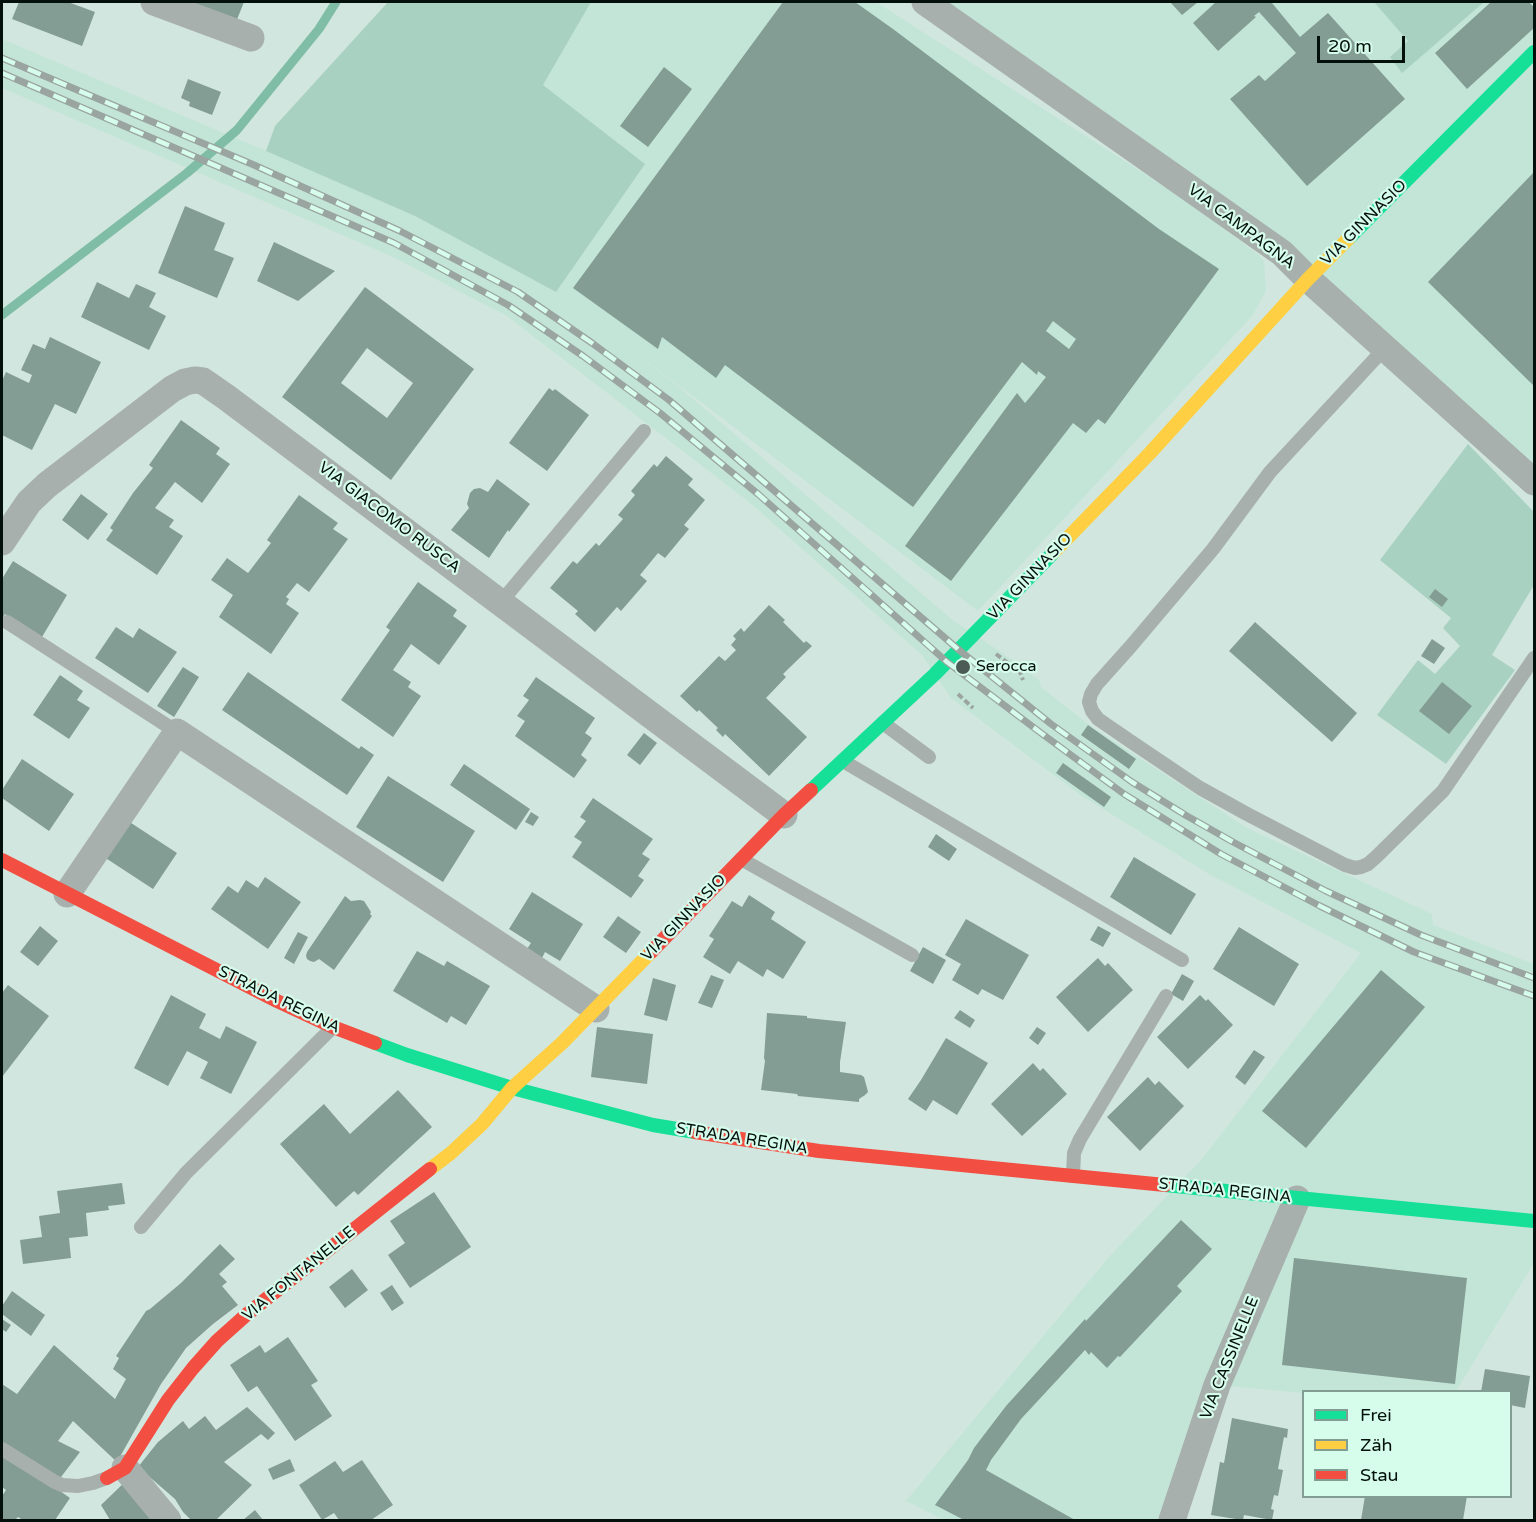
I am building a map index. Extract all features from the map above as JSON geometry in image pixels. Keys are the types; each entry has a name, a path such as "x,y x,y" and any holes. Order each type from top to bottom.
{"street":[{"path":"154,2 251,38"},
{"name":"VIA CAMPAGNA","path":"925,2 1282,253 1534,482"},
{"name":"VIA GINNASIO","path":"512,1088 596,1009 784,815 972,636 1150,453 1308,279 1534,52"},
{"name":"VIA GIACOMO RUSCA","path":"2,542 20,514 38,493 172,389 185,382 203,381 784,815"},
{"path":"67,894 177,732 596,1009"},
{"name":"STRADA REGINA","path":"2,860 277,1001 333,1027 407,1055 512,1088 653,1125 881,1158 1534,1221"},
{"name":"VIA FONTANELLE","path":"116,1473 168,1400 217,1341 246,1315 451,1153 482,1124 512,1088"},
{"name":"VIA CASSINELLE","path":"1172,1521 1217,1385 1297,1199"},
{"path":"116,1473 168,1521"}],"lane":[{"path":"1385,348 1270,472 1213,549 1097,684 1089,702 1092,711 1098,719 1200,788 1346,865 1361,867 1368,864 1443,791 1534,658"},
{"path":"501,602 644,431"},
{"path":"7,622 177,732"},
{"path":"883,723 929,756"},
{"path":"843,761 1182,960"},
{"path":"741,859 912,955"},
{"path":"1073,1176 1074,1153 1080,1139 1166,996"},
{"path":"141,1227 186,1173 333,1027"},
{"path":"2,1449 62,1485 93,1484 116,1473"}],"shaded area":[{"path":"388,2 591,2 543,85 645,164 556,292 415,216 266,151 275,126"},
{"path":"591,2 876,2 1181,197 1264,261 1266,291 1252,316 978,611 625,345 678,386 955,622 1039,680 1041,687 1089,725 1247,828 1432,914 1433,925 1534,964 1534,1263 1457,1390 1302,1390 1302,1393 1217,1385 1172,1520 944,1520 906,1501 1109,1257 1202,1159 1361,953 1209,874 1082,796 951,698 922,655 749,502 507,316 393,257 2,88 2,39 415,216 556,292 543,85"},
{"path":"924,2 1534,2 1534,482 1308,279"},
{"path":"1374,2 1484,2 1402,73 1390,57 1408,41"},
{"path":"1468,444 1534,512 1534,585 1492,655 1515,670 1446,764 1377,715 1418,660 1435,674 1460,646 1443,628 1451,618 1380,560"}],"building":[{"path":"19,2 68,2 95,12 82,46 12,19"},
{"path":"193,2 244,2 236,22 192,4"},
{"path":"783,2 855,2 1159,229 1219,269 1105,424 1098,419 1086,433 1073,423 951,581 905,546 1017,393 1025,403 1046,377 1038,371 1037,375 1022,362 913,507 725,365 716,378 662,337 658,349 573,288","holes":["1053,321 1076,339 1069,349 1046,331"]},
{"path":"1170,2 1198,2 1182,15"},
{"path":"1216,2 1273,2 1300,37 1328,13 1405,99 1307,186 1230,99 1259,75 1265,81 1296,53 1259,12 1218,51 1193,23"},
{"path":"1491,2 1529,2 1534,7 1534,28 1467,89 1435,53"},
{"path":"664,67 692,89 648,147 620,126"},
{"path":"188,79 221,92 212,115 189,106 190,102 181,98"},
{"path":"1534,172 1534,386 1428,282"},
{"path":"185,206 225,223 214,250 234,258 217,298 158,273"},
{"path":"274,242 335,271 298,301 257,281"},
{"path":"97,282 129,298 136,284 156,293 149,307 166,316 149,350 81,317"},
{"path":"365,287 474,369 391,480 282,397","holes":["367,348 413,383 387,418 341,383"]},
{"path":"50,337 101,362 76,414 55,404 32,450 2,435 2,381 6,372 29,383 32,375 21,370 33,344 45,349"},
{"path":"549,388 553,391 555,389 589,415 547,471 509,443"},
{"path":"181,420 220,448 216,454 230,464 202,503 175,482 155,508 174,520 169,527 183,536 157,575 106,540 113,530 110,528 153,468 149,465"},
{"path":"666,456 693,479 688,485 705,500 684,525 689,529 665,558 658,553 640,575 647,581 621,611 617,607 595,632 575,614 578,611 550,588 573,561 577,564 596,543 599,546 623,519 618,515 635,495 631,491 654,464 657,467"},
{"path":"497,479 530,504 489,558 451,530 469,508 467,504 470,493 480,488 488,492"},
{"path":"81,494 108,514 88,540 62,520"},
{"path":"299,495 338,523 333,529 348,539 309,592 297,583 286,597 289,599 286,604 299,613 271,654 219,617 233,595 211,580 227,558 248,573 271,543 267,540"},
{"path":"13,561 67,595 42,637 5,614 2,619 2,579"},
{"path":"418,582 457,610 453,616 467,626 439,665 411,644 393,670 411,682 408,687 421,696 393,737 341,700 390,630 386,627"},
{"path":"1435,589 1448,599 1442,607 1429,597"},
{"path":"769,605 804,643 806,641 812,646 783,674 786,677 766,698 807,737 769,776 725,734 723,737 716,730 718,728 699,710 697,712 680,696 719,656 725,661 736,650 731,645 736,639 733,636 741,628 744,632"},
{"path":"1255,622 1357,713 1332,742 1229,651"},
{"path":"116,627 133,638 139,628 177,652 148,693 95,658"},
{"path":"1432,639 1445,648 1434,664 1421,656"},
{"path":"183,667 199,677 174,717 157,706"},
{"path":"248,672 359,749 361,746 374,755 347,795 222,710"},
{"path":"60,675 83,691 77,700 90,708 69,739 33,715"},
{"path":"536,677 595,718 585,733 592,738 581,755 587,760 574,778 515,736 525,721 517,716 529,700 523,696"},
{"path":"1442,682 1472,706 1449,734 1419,711"},
{"path":"1088,725 1136,759 1129,769 1081,735"},
{"path":"644,733 657,743 640,765 627,755"},
{"path":"22,759 74,794 49,831 2,798 2,790"},
{"path":"1063,763 1111,797 1104,807 1056,773"},
{"path":"464,764 530,809 516,830 450,785"},
{"path":"388,776 475,831 443,882 356,827"},
{"path":"593,798 653,839 642,854 650,859 638,876 644,880 631,898 572,857 582,842 574,837 586,821 580,817"},
{"path":"531,812 539,817 533,826 525,822"},
{"path":"125,819 177,853 153,889 101,855"},
{"path":"936,834 957,849 949,861 928,847"},
{"path":"1134,857 1196,894 1171,935 1110,897"},
{"path":"265,877 301,902 268,949 211,909 228,886 238,893 246,880 258,888"},
{"path":"532,892 583,924 560,961 545,952 542,958 527,949 531,943 509,929"},
{"path":"749,895 775,912 771,919 806,942 783,979 767,969 763,977 738,961 730,974 703,957 714,939 709,936 732,901 742,907"},
{"path":"345,896 351,901 364,901 372,916 334,970 319,959 314,962 306,956"},
{"path":"618,916 641,932 626,953 603,937"},
{"path":"966,919 1029,955 1003,1000 982,989 978,995 952,980 961,964 945,955"},
{"path":"40,926 58,941 38,966 20,952"},
{"path":"1098,926 1111,933 1103,947 1090,940"},
{"path":"1239,927 1299,964 1274,1006 1213,969"},
{"path":"298,932 308,937 294,964 284,958"},
{"path":"923,947 946,960 933,984 910,971"},
{"path":"417,951 444,966 447,961 490,986 466,1025 451,1016 447,1023 393,991"},
{"path":"1098,958 1105,966 1108,963 1133,990 1088,1032 1056,997"},
{"path":"1381,970 1425,1007 1306,1148 1262,1111"},
{"path":"1182,974 1194,981 1183,1001 1171,994"},
{"path":"711,975 724,980 712,1008 698,1003"},
{"path":"653,978 676,985 667,1021 644,1015"},
{"path":"8,985 49,1016 2,1077 2,993"},
{"path":"171,995 206,1014 199,1028 220,1039 226,1026 257,1042 231,1094 200,1078 208,1062 187,1051 168,1086 134,1068"},
{"path":"1200,995 1206,1001 1208,999 1233,1025 1188,1069 1157,1037"},
{"path":"960,1010 975,1020 970,1028 954,1018"},
{"path":"767,1013 846,1022 840,1072 864,1077 868,1092 859,1099 859,1102 761,1090"},
{"path":"597,1027 653,1034 647,1084 591,1077"},
{"path":"1037,1027 1046,1033 1038,1045 1029,1038"},
{"path":"946,1038 988,1063 957,1115 933,1100 926,1111 908,1099"},
{"path":"1254,1050 1265,1057 1245,1085 1235,1077"},
{"path":"1033,1063 1040,1071 1043,1068 1067,1094 1022,1136 991,1104"},
{"path":"1148,1077 1155,1085 1159,1081 1184,1106 1140,1151 1107,1117"},
{"path":"398,1090 432,1127 358,1195 354,1191 336,1207 280,1144 324,1104 350,1134"},
{"path":"122,1183 125,1204 108,1206 109,1210 86,1213 88,1236 69,1238 71,1258 23,1264 20,1240 42,1237 39,1216 60,1213 57,1191"},
{"path":"434,1192 471,1247 410,1288 388,1255 405,1243 390,1221"},
{"path":"1181,1220 1212,1249 1177,1286 1182,1291 1107,1368 1091,1352 1089,1355 1085,1350 1021,1419 986,1470 1075,1520 964,1520 935,1505 1006,1406 1085,1319 1086,1321"},
{"path":"220,1244 235,1259 219,1274 227,1282 222,1286 238,1305 186,1348 161,1384 117,1462 73,1421 58,1441 80,1452 58,1481 2,1444 2,1384 17,1394 54,1345 115,1399 126,1379 113,1369 119,1358 116,1356 146,1311 181,1283"},
{"path":"1294,1258 1467,1278 1455,1384 1282,1365"},
{"path":"352,1269 368,1290 345,1308 329,1287"},
{"path":"392,1285 404,1303 392,1311 380,1293"},
{"path":"12,1291 45,1315 31,1336 2,1314 2,1306"},
{"path":"2,1319 11,1325 6,1332 2,1329"},
{"path":"288,1337 318,1381 311,1385 332,1416 295,1441 257,1386 248,1392 230,1365 260,1345 265,1353"},
{"path":"1485,1369 1530,1376 1525,1408 1512,1405 1512,1390 1481,1390"},
{"path":"247,1407 275,1433 268,1440 261,1434 224,1462 252,1485 216,1520 191,1520 175,1499 138,1467 158,1442 183,1421 189,1429 205,1416 216,1430"},
{"path":"1232,1418 1288,1429 1287,1438 1284,1437 1278,1469 1283,1470 1278,1496 1274,1495 1271,1509 1274,1510 1272,1520 1244,1515 1242,1520 1211,1515 1220,1462 1224,1463"},
{"path":"2,1453 70,1498 55,1520 23,1520 18,1517 15,1520 2,1519 2,1496 6,1490 2,1487"},
{"path":"290,1459 295,1471 273,1480 268,1469"},
{"path":"362,1460 393,1505 371,1520 339,1520 334,1513 322,1520 299,1485 335,1461 343,1472"},
{"path":"127,1480 157,1520 110,1520 101,1505"},
{"path":"1365,1498 1467,1498 1463,1520 1361,1520"},
{"path":"255,1510 263,1520 243,1520"}],"waterway":[{"path":"2,315 187,173 237,130 319,29 336,2"}],"railway":[{"path":"2,58 254,165 400,231 518,292 669,400 959,650 1051,724 1132,782 1233,842 1326,891 1421,935 1534,978"},
{"path":"2,73 394,243 508,305 583,356 660,413 758,494 947,662 1124,794 1221,854 1320,906 1414,952 1534,996"}],"traffic: fast":[{"path":"1349,238 1534,52"},
{"path":"811,790 935,674 1053,553"},
{"path":"375,1043 512,1088 653,1125 695,1132"},
{"path":"1165,1185 1534,1221"}],"traffic: slow":[{"path":"1053,553 1150,453 1308,279 1349,238"},
{"path":"430,1169 482,1124 512,1088 562,1043 651,952"}],"traffic: jam":[{"path":"651,952 811,790"},
{"path":"2,860 277,1001 333,1027 375,1043"},
{"path":"695,1132 819,1151 1165,1185"},
{"path":"107,1478 125,1468 168,1400 217,1341 246,1315 430,1169"}],"place":[{"name":"Serocca","path":"963,667"}]}
